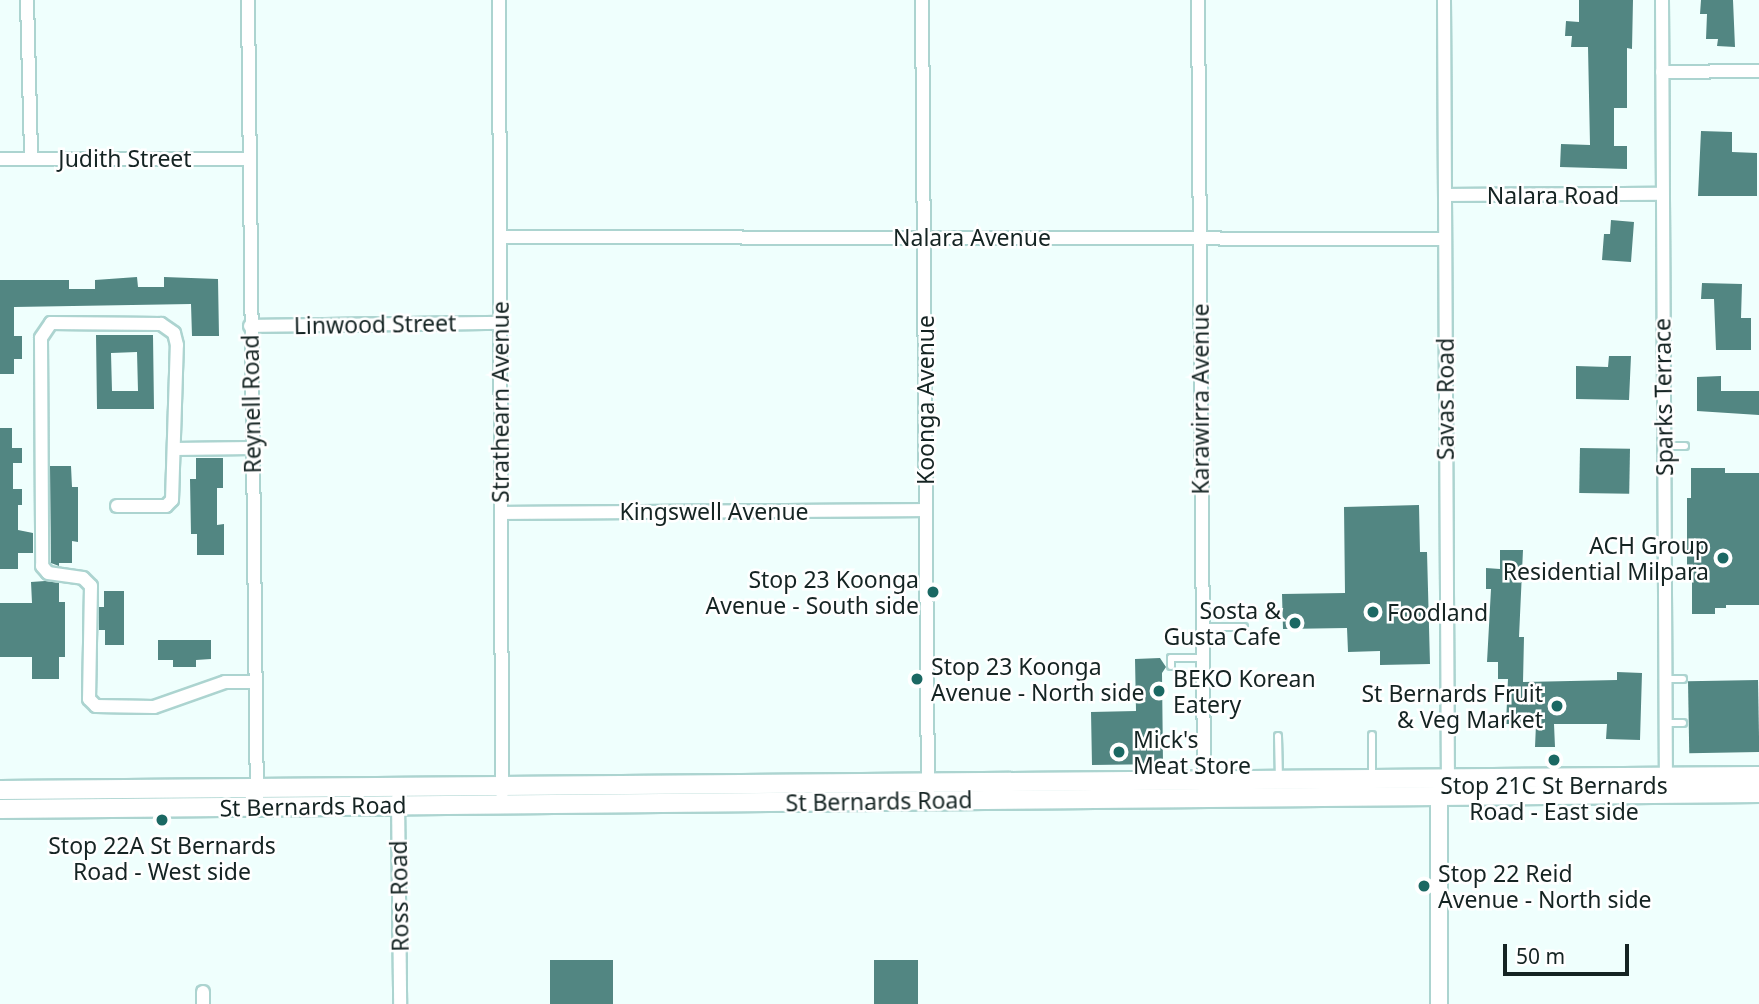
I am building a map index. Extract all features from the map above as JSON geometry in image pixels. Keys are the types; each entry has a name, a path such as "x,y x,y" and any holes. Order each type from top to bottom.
{"main road":[{"name":"St Bernards Road","path":"0,790 257,787 398,796 502,796 1204,789 1439,796 1666,785 1759,776"},
{"name":"St Bernards Road","path":"1204,789 1279,780 1448,778 1666,785 1759,793"},
{"name":"St Bernards Road","path":"0,809 257,808 398,796"}],"street":[{"path":"27,0 31,157"},
{"name":"Reynell Road","path":"248,0 257,808"},
{"name":"Strathearn Avenue","path":"499,0 502,796"},
{"name":"Koonga Avenue","path":"922,0 928,792"},
{"name":"Karawirra Avenue","path":"1198,0 1204,789"},
{"name":"Savas Road","path":"1439,796 1448,778 1444,0"},
{"name":"Sparks Terrace","path":"1662,0 1660,194 1666,785"},
{"path":"1662,72 1759,71"},
{"name":"Judith Street","path":"0,159 250,159"},
{"name":"Nalara Road","path":"1446,195 1660,194"},
{"name":"Nalara Avenue","path":"500,237 1200,236 1444,239"},
{"path":"117,506 171,504 177,345 170,329 161,324 60,322 47,325 41,338 42,566 48,573 83,578 91,586 89,699 96,706 154,707 225,682 255,682"},
{"name":"Linwood Street","path":"250,326 500,323"},
{"path":"174,449 252,448"},
{"name":"Kingswell Avenue","path":"501,513 926,510"},
{"name":"Ross Road","path":"398,796 401,1004"},
{"path":"1439,796 1439,1004"}],"lane":[{"path":"1663,446 1685,446"},
{"path":"1201,628 1244,627"},
{"path":"1171,666 1171,658 1201,658"},
{"path":"1665,679 1683,679"},
{"path":"1666,723 1683,723"},
{"path":"1278,736 1279,780"},
{"path":"1372,736 1372,779"}],"building":[{"path":"1579,0 1633,0 1632,49 1627,48 1627,108 1614,108 1614,146 1627,146 1627,169 1560,167 1561,144 1590,145 1588,47 1571,47 1572,36 1565,36 1566,21 1579,22"},
{"path":"1701,0 1733,0 1735,47 1717,46 1718,39 1706,39 1707,14 1700,14"},
{"path":"1701,131 1732,132 1732,152 1757,153 1757,196 1698,196"},
{"path":"1611,220 1634,222 1631,262 1602,260 1604,234 1610,234"},
{"path":"137,277 138,287 164,287 164,277 218,279 219,336 192,336 191,304 14,307 14,336 22,336 22,359 14,359 14,374 0,374 0,280 69,280 69,289 95,289 95,280"},
{"path":"1702,283 1742,284 1741,318 1751,318 1751,350 1716,350 1714,299 1701,299"},
{"path":"96,335 153,335 154,409 97,409","holes":["137,352 138,391 112,391 111,353"]},
{"path":"1609,356 1631,356 1629,400 1576,399 1576,366 1608,367"},
{"path":"1721,376 1721,391 1759,391 1759,415 1697,411 1697,377"},
{"path":"0,428 12,428 12,448 22,448 22,463 13,463 13,489 22,489 22,505 18,505 18,530 33,533 33,553 18,553 18,569 0,569"},
{"path":"1580,448 1630,449 1629,494 1579,493"},
{"path":"196,458 223,458 223,488 217,488 217,525 224,524 224,555 197,555 197,534 191,534 190,479 196,479"},
{"path":"50,466 71,466 72,487 78,487 78,542 72,541 72,563 59,563 59,566 51,563"},
{"name":"ACH Group Residential Milpara","path":"1691,468 1725,468 1725,473 1759,473 1759,605 1726,605 1726,608 1715,608 1715,614 1692,614 1692,578 1687,578 1687,498 1691,498"},
{"path":"1419,505 1420,552 1427,552 1430,664 1380,665 1380,651 1348,652 1347,628 1283,629 1282,594 1345,593 1344,507"},
{"path":"1500,550 1523,550 1519,637 1524,637 1523,682 1617,680 1617,672 1642,673 1640,740 1606,739 1607,724 1554,724 1555,747 1535,747 1536,724 1506,724 1508,679 1498,679 1498,662 1487,662 1491,589 1486,589 1486,568 1500,569"},
{"path":"31,582 59,583 59,602 65,602 65,657 59,657 59,679 32,679 32,657 0,657 0,603 32,603"},
{"path":"104,591 124,591 124,645 105,645 105,630 99,630 99,607 104,607"},
{"path":"158,640 211,640 211,659 196,660 196,667 173,667 173,660 158,660"},
{"path":"1160,658 1166,667 1162,673 1163,764 1092,765 1091,712 1136,711 1135,659"},
{"path":"1758,680 1759,752 1689,753 1688,681"},
{"path":"550,960 613,960 613,1004 550,1004"},
{"path":"874,960 918,960 918,1004 874,1004"}],"place":[{"name":"ACH Group Residential Milpara","path":"1723,558"},
{"name":"Stop 23 Koonga Avenue - South side","path":"933,592"},
{"name":"Foodland","path":"1373,612"},
{"name":"Sosta & Gusta Cafe","path":"1295,623"},
{"name":"Stop 23 Koonga Avenue - North side","path":"917,679"},
{"name":"BEKO Korean Eatery","path":"1159,691"},
{"name":"St Bernards Fruit & Veg Market","path":"1557,706"},
{"name":"Mick's Meat Store","path":"1119,752"},
{"name":"Stop 21C St Bernards Road - East side","path":"1554,760"},
{"name":"Stop 22A St Bernards Road - West side","path":"162,820"},
{"name":"Stop 22 Reid Avenue - North side","path":"1424,886"}]}
